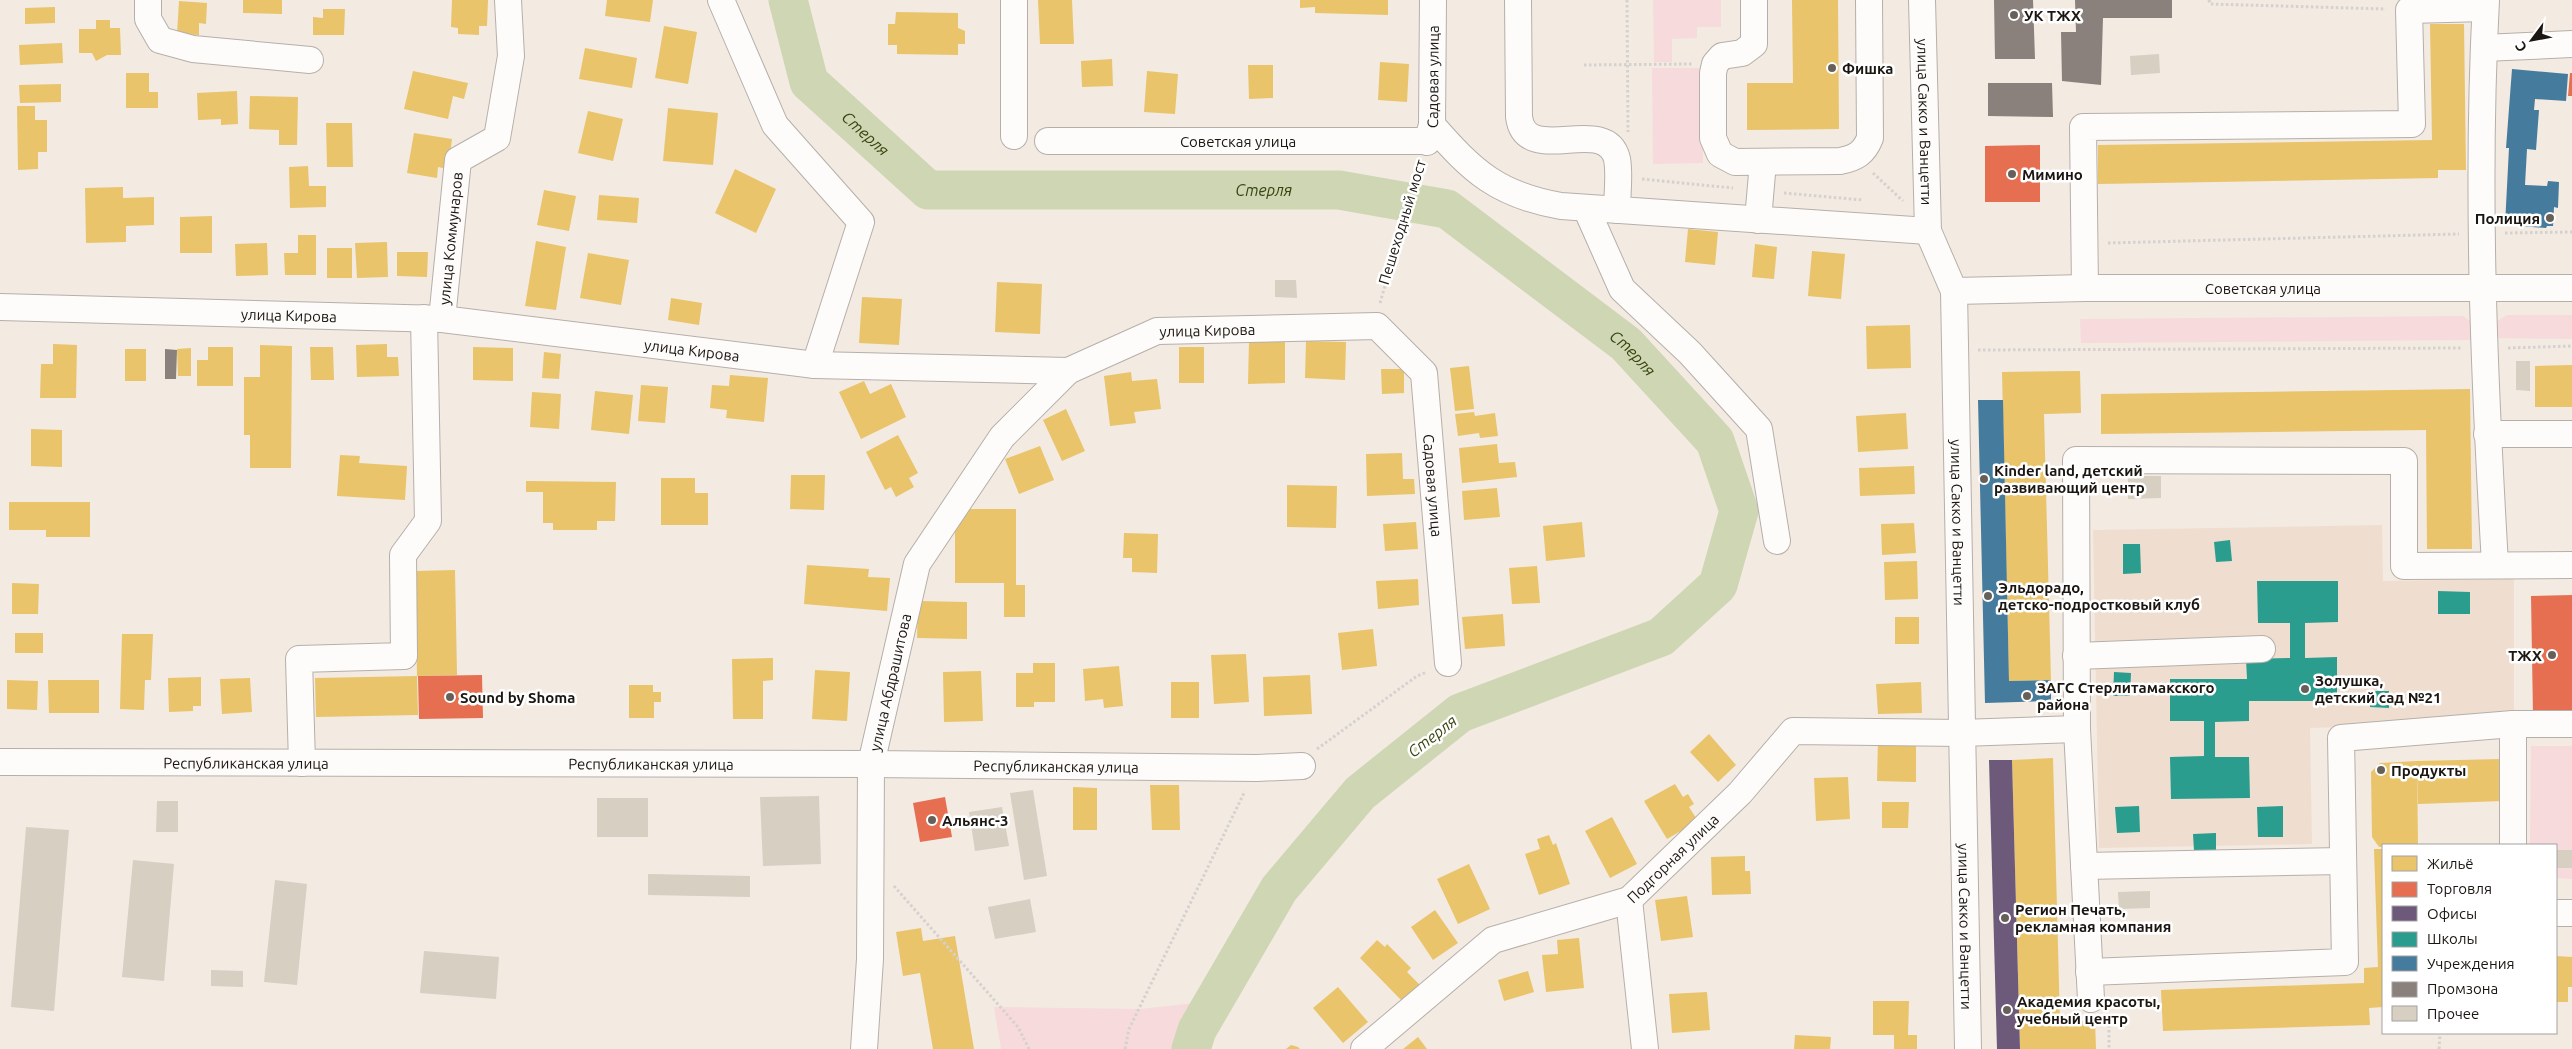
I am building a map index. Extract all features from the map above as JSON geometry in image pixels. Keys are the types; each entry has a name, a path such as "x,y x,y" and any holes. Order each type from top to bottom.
{"street":[{"path":"148,0 148,19 160,40 193,49 310,60"},
{"name":"улица Коммунаров","path":"302,762 299,659 404,656 403,555 428,520 433,318 458,160 497,138 511,56 508,0"},
{"path":"721,0 775,125 861,222 815,364"},
{"path":"1014,0 1014,136"},
{"name":"Садовая улица","path":"1428,140 1433,0"},
{"path":"1518,0 1519,117 1522,130 1535,140 1594,139 1602,142 1613,152 1617,159 1617,210"},
{"path":"1754,0 1755,36 1751,48 1742,54 1722,56 1715,64 1713,104 1716,147 1727,159 1735,162 1840,161 1856,156 1863,151 1870,138 1869,0"},
{"name":"улица Сакко и Ванцетти","path":"1922,0 1928,231 1954,291 1960,733 1968,1049"},
{"path":"2085,288 2083,128 2412,124 2409,10 2486,4 2480,234 2483,348 2495,564"},
{"path":"2484,48 2572,44"},
{"path":"1428,140 1462,160 1495,184 1539,202 1586,208 1928,231"},
{"name":"Советская улица","path":"1048,141 1428,140"},
{"path":"1758,220 1764,162"},
{"path":"1586,208 1622,289 1690,353 1759,429 1777,541"},
{"name":"Советская улица","path":"1954,291 2085,288 2572,288"},
{"name":"улица Кирова","path":"0,307 433,318 815,364 1068,371 1157,331 1377,326"},
{"name":"Садовая улица","path":"1377,326 1424,373 1448,663"},
{"name":"улица Абдрашитова","path":"864,1049 870,959 871,764 917,564 1002,437 1068,371"},
{"path":"2488,434 2572,434"},
{"path":"2091,999 2077,729 2076,460 2404,460 2404,566 2572,565"},
{"path":"2076,656 2262,649"},
{"path":"2089,972 2345,962 2341,738 2513,724 2572,724"},
{"path":"2513,724 2513,844"},
{"path":"1960,733 2077,729"},
{"name":"Подгорная улица","path":"1364,1049 1493,940 1628,900 1740,793 1793,731 1960,733"},
{"name":"Республиканская улица","path":"0,762 871,764 1256,768 1302,766"},
{"path":"2084,866 2343,861"},
{"path":"1628,900 1645,1049"},
{"path":"2557,913 2572,913"}],"path":[{"path":"1613,152 1627,136 1627,0"},
{"path":"2210,0 2210,4 2409,10"},
{"path":"1584,65 1715,64"},
{"name":"Пешеходный мост","path":"1381,291 1428,140"},
{"path":"1856,156 1907,205"},
{"path":"2085,244 2572,232"},
{"path":"1954,346 1972,350 2572,346"},
{"path":"1302,766 1321,745 1409,682 1448,663"},
{"path":"1125,1049 1129,1029 1216,846 1256,768"},
{"path":"871,859 1018,1027 1028,1049"},
{"path":"2439,1049 2440,1034"}],"shaded area":[{"path":"1653,0 1721,0 1721,27 1697,27 1697,38 1672,39 1672,62 1654,62"},
{"path":"1652,68 1702,68 1703,163 1653,164"},
{"path":"2507,315 2572,315 2572,339 2491,338 2494,323"},
{"path":"2463,316 2473,323 2474,340 2081,343 2080,319"},
{"name":"Золушка, детский сад №21","path":"2382,525 2383,581 2514,579 2514,722 2310,728 2312,844 2099,848 2093,530"},
{"path":"2531,746 2572,746 2572,879 2557,878 2557,844 2530,844"},
{"path":"1195,1003 1180,1049 1001,1049 994,1007 1140,1009"}],"building: Жильё":[{"path":"243,0 282,0 282,14 243,13"},
{"path":"452,0 488,0 487,26 479,26 479,35 458,34 458,28 451,27"},
{"path":"607,0 653,0 650,22 605,16"},
{"path":"1038,0 1072,0 1074,44 1040,44"},
{"path":"1300,0 1388,0 1388,15 1315,13 1315,7 1300,8"},
{"path":"1792,0 1838,0 1839,129 1747,130 1747,83 1793,83"},
{"path":"179,1 207,3 206,24 199,23 199,35 177,34"},
{"path":"55,7 55,23 25,24 25,8"},
{"path":"323,9 345,9 344,35 313,35 313,17 323,18"},
{"path":"896,12 958,13 958,28 965,31 965,44 958,44 958,55 897,54 897,45 888,45 888,24 895,24"},
{"path":"96,20 110,20 110,28 120,28 121,55 107,55 96,61 92,53 79,53 79,29 96,29"},
{"path":"2430,24 2464,24 2466,170 2438,170 2438,178 2098,184 2098,145 2432,140"},
{"path":"664,26 697,32 688,84 655,78"},
{"path":"62,43 63,63 20,65 19,45"},
{"path":"585,48 637,58 632,88 579,79"},
{"path":"1112,59 1113,86 1082,87 1081,61"},
{"path":"1380,62 1409,64 1407,102 1378,100"},
{"path":"1248,65 1273,65 1273,98 1249,99"},
{"path":"413,71 468,83 464,99 453,96 448,119 404,109"},
{"path":"1147,71 1178,74 1175,114 1144,112"},
{"path":"126,73 149,73 149,92 158,92 158,108 126,108"},
{"path":"61,84 61,102 20,103 19,85"},
{"path":"237,91 238,124 221,125 221,119 198,120 197,93"},
{"path":"250,96 298,97 297,145 279,145 279,130 249,129"},
{"path":"17,106 35,106 35,120 47,120 47,152 38,152 38,169 18,170"},
{"path":"668,108 718,113 713,165 663,161"},
{"path":"588,111 623,119 613,161 578,153"},
{"path":"326,123 352,123 353,167 327,167"},
{"path":"414,133 452,139 448,169 438,167 437,178 407,173"},
{"path":"308,166 309,186 326,186 326,207 290,208 289,167"},
{"path":"735,169 776,189 756,233 715,213"},
{"path":"123,187 123,198 154,197 154,225 126,226 126,242 86,243 85,188"},
{"path":"544,190 576,196 569,231 537,225"},
{"path":"599,195 639,198 637,223 597,220"},
{"path":"212,216 212,253 180,253 180,217"},
{"path":"1688,229 1718,232 1715,265 1685,262"},
{"path":"298,235 316,235 316,275 285,275 284,253 298,253"},
{"path":"536,241 566,247 556,310 525,306"},
{"path":"387,242 388,277 357,278 355,243"},
{"path":"267,243 268,275 236,276 235,244"},
{"path":"1755,244 1777,247 1774,279 1752,277"},
{"path":"327,248 352,248 352,278 327,278"},
{"path":"1812,251 1845,254 1841,299 1808,296"},
{"path":"397,252 428,252 427,277 397,276"},
{"path":"588,253 629,260 621,305 580,298"},
{"path":"997,282 1042,284 1040,334 995,332"},
{"path":"862,297 902,299 899,345 859,343"},
{"path":"671,298 702,303 699,325 668,320"},
{"path":"1910,325 1911,368 1867,369 1866,326"},
{"path":"1249,341 1285,341 1285,383 1248,384"},
{"path":"1306,341 1346,342 1345,380 1305,378"},
{"path":"53,344 77,345 76,398 40,398 41,364 53,364"},
{"path":"387,344 387,357 398,357 399,376 357,377 356,345"},
{"path":"260,345 292,346 291,468 250,468 250,435 244,435 244,377 260,377"},
{"path":"208,347 233,347 233,386 197,386 197,360 208,360"},
{"path":"310,347 333,347 334,380 311,380"},
{"path":"473,347 513,348 513,381 473,380"},
{"path":"1179,347 1204,347 1204,383 1179,383"},
{"path":"191,348 191,376 178,376 177,349"},
{"path":"125,349 146,349 146,381 125,381"},
{"path":"544,352 561,354 559,379 542,378"},
{"path":"2572,365 2572,407 2535,407 2535,366"},
{"path":"1469,366 1474,409 1455,411 1450,368"},
{"path":"1381,369 1404,369 1404,393 1382,394"},
{"path":"2080,371 2081,413 2044,414 2051,680 2009,681 2002,372"},
{"path":"1131,372 1132,381 1157,379 1161,409 1134,412 1136,423 1110,426 1104,376"},
{"path":"730,375 768,378 764,422 726,418 727,410 710,408 712,385 729,386"},
{"path":"864,381 870,394 891,384 906,417 861,439 839,392"},
{"path":"641,385 668,387 665,423 638,421"},
{"path":"2470,389 2472,549 2427,549 2426,430 2101,434 2101,394"},
{"path":"595,391 633,395 629,434 591,430"},
{"path":"532,392 561,394 559,429 530,427"},
{"path":"1066,409 1085,451 1062,461 1043,420"},
{"path":"1474,412 1475,416 1495,413 1498,436 1480,438 1479,433 1458,436 1455,414"},
{"path":"1906,413 1908,449 1858,452 1856,416"},
{"path":"31,429 62,430 62,467 31,466"},
{"path":"898,435 918,473 909,478 914,487 896,497 891,487 885,490 866,452"},
{"path":"1497,444 1499,463 1515,462 1517,477 1462,483 1459,448"},
{"path":"1040,446 1054,480 1019,494 1005,459"},
{"path":"1402,453 1403,479 1414,479 1415,494 1367,496 1366,454"},
{"path":"340,455 360,456 359,463 407,466 405,500 337,496"},
{"path":"1914,466 1915,494 1860,496 1859,468"},
{"path":"791,475 825,475 824,510 790,509"},
{"path":"661,478 695,478 695,493 708,493 708,525 661,525"},
{"path":"526,481 616,482 615,521 597,521 597,530 553,530 553,523 543,523 543,492 526,492"},
{"path":"1287,485 1337,486 1336,528 1287,527"},
{"path":"1497,488 1500,517 1464,520 1462,491"},
{"path":"9,502 90,502 90,537 46,537 46,530 9,530"},
{"path":"955,509 1016,509 1016,585 1025,585 1025,617 1004,617 1004,583 955,583"},
{"path":"1416,522 1418,549 1385,551 1383,524"},
{"path":"1582,522 1585,557 1546,561 1543,526"},
{"path":"1914,523 1916,553 1882,555 1881,524"},
{"path":"1124,533 1158,534 1157,573 1132,572 1132,558 1123,558"},
{"path":"1917,561 1918,599 1885,600 1884,562"},
{"path":"807,565 869,569 868,577 890,578 887,611 804,604"},
{"path":"1537,566 1540,603 1512,604 1509,568"},
{"path":"455,570 457,675 417,676 415,571"},
{"path":"1418,579 1419,605 1378,609 1376,581"},
{"path":"12,583 39,584 38,614 12,614"},
{"path":"918,601 967,602 967,639 917,638"},
{"path":"1503,614 1505,646 1465,649 1462,617"},
{"path":"1895,617 1919,617 1919,644 1895,644"},
{"path":"1373,629 1377,666 1342,670 1338,633"},
{"path":"15,633 43,633 43,653 15,653"},
{"path":"122,634 153,634 151,680 145,680 144,710 120,709"},
{"path":"1246,654 1249,702 1214,704 1211,655"},
{"path":"773,658 773,680 763,681 763,719 733,719 732,659"},
{"path":"1033,663 1055,663 1055,702 1034,702 1034,707 1016,707 1016,673 1033,673"},
{"path":"1119,666 1123,706 1104,708 1103,699 1085,701 1083,669"},
{"path":"815,670 850,672 847,721 812,719"},
{"path":"981,671 983,721 944,722 943,672"},
{"path":"1310,675 1312,714 1264,716 1263,677"},
{"path":"417,676 418,715 316,717 315,678"},
{"path":"201,677 201,706 193,706 193,711 169,712 168,678"},
{"path":"250,678 252,712 222,714 220,679"},
{"path":"7,680 38,681 37,710 7,709"},
{"path":"48,680 99,680 99,713 49,713"},
{"path":"1171,682 1199,682 1199,718 1171,718"},
{"path":"1921,682 1922,713 1878,714 1876,684"},
{"path":"629,685 653,685 653,692 661,692 661,702 654,702 654,718 629,718"},
{"path":"1709,734 1736,765 1718,782 1690,752"},
{"path":"1878,740 1916,740 1916,782 1877,781"},
{"path":"2053,758 2060,1022 2095,1021 2096,1049 2020,1049 2012,760"},
{"path":"2501,759 2503,801 2418,804 2417,761"},
{"path":"2417,761 2418,844 2382,844 2382,847 2379,847 2372,837 2371,772 2380,763"},
{"path":"1848,777 1850,819 1816,821 1814,778"},
{"path":"1675,784 1683,797 1688,794 1694,804 1689,807 1698,821 1667,839 1644,801"},
{"path":"1150,785 1179,785 1180,830 1152,830"},
{"path":"1073,787 1097,788 1097,830 1073,830"},
{"path":"1882,802 1909,802 1908,828 1882,828"},
{"path":"1612,817 1637,864 1610,878 1585,831"},
{"path":"1549,835 1553,845 1556,843 1570,884 1539,895 1525,854 1540,849 1537,839"},
{"path":"2374,849 2382,849 2382,1007 2369,1008 2370,1025 2163,1031 2161,990 2364,983 2364,968 2378,967"},
{"path":"1745,856 1745,871 1750,871 1751,894 1712,895 1711,857"},
{"path":"1469,864 1490,909 1458,924 1437,879"},
{"path":"1687,896 1693,937 1661,941 1655,900"},
{"path":"1435,910 1458,943 1433,960 1411,927"},
{"path":"921,928 923,941 955,936 974,1049 933,1049 920,973 903,976 896,932"},
{"path":"1579,938 1584,988 1546,992 1542,955 1558,954 1557,940"},
{"path":"1377,940 1385,947 1387,944 1411,968 1407,972 1420,985 1403,1002 1360,958"},
{"path":"2557,956 2572,957 2572,987 2568,987 2568,1002 2557,1002"},
{"path":"1528,971 1534,992 1504,1001 1498,980"},
{"path":"1338,987 1368,1022 1343,1043 1313,1008"},
{"path":"1707,992 1710,1030 1672,1033 1669,994"},
{"path":"1873,1001 1909,1001 1908,1035 1917,1035 1917,1049 1894,1049 1894,1035 1873,1035"},
{"path":"1795,1035 1831,1037 1830,1049 1794,1049"},
{"path":"1418,1037 1427,1049 1403,1049"},
{"path":"1291,1045 1298,1047 1300,1049 1286,1049"}],"building: Торговля":[{"path":"2570,73 2572,73 2572,96 2568,96"},
{"path":"2040,145 2040,202 1985,202 1985,146"},
{"name":"ТЖХ","path":"2572,595 2572,715 2533,715 2531,596"},
{"name":"Sound by Shoma","path":"482,675 483,718 419,719 418,676"},
{"path":"945,797 952,837 920,842 913,803"}],"building: Офисы":[{"path":"1989,760 2012,760 2020,1049 1997,1049"}],"building: Школы":[{"path":"2230,540 2232,561 2216,562 2214,542"},
{"path":"2123,544 2140,544 2141,573 2123,574"},
{"path":"2257,581 2338,581 2338,622 2305,623 2305,658 2337,657 2337,701 2249,701 2249,721 2215,722 2215,757 2249,757 2250,798 2171,799 2170,757 2204,756 2204,721 2170,721 2170,679 2247,679 2246,659 2290,658 2290,623 2258,623"},
{"path":"2438,591 2470,592 2470,614 2438,614"},
{"path":"2114,672 2131,673 2130,696 2113,696"},
{"path":"2371,691 2389,691 2389,708 2370,707"},
{"path":"2139,806 2140,832 2117,833 2115,807"},
{"path":"2283,806 2283,837 2258,837 2257,807"},
{"path":"2216,833 2216,850 2194,851 2193,834"}],"building: Учреждения":[{"path":"2512,69 2568,74 2566,101 2535,99 2534,110 2539,110 2536,150 2527,149 2525,185 2547,186 2548,181 2559,182 2558,208 2554,207 2553,226 2547,226 2546,228 2505,225 2509,148 2506,148"},
{"path":"1978,400 2003,400 2009,681 2051,680 2051,701 1985,703"}],"building: Промзона":[{"path":"1994,0 2033,0 2035,59 1995,59"},
{"path":"2075,0 2172,0 2172,18 2103,18 2101,85 2062,81 2061,32 2076,32"},
{"path":"1988,83 2052,83 2053,117 1988,116"},
{"path":"165,349 177,350 176,379 165,379"}],"building: Прочее":[{"path":"2159,54 2160,73 2131,75 2130,56"},
{"path":"1275,280 1296,280 1297,298 1275,297"},
{"path":"2516,361 2530,361 2530,391 2516,390"},
{"path":"2128,476 2161,476 2161,498 2128,499"},
{"path":"1033,790 1047,876 1024,880 1010,793"},
{"path":"819,796 821,864 763,866 760,797"},
{"path":"597,798 648,798 648,837 597,837"},
{"path":"157,801 178,801 178,832 156,832"},
{"path":"1002,807 1009,846 975,851 969,812"},
{"path":"26,827 69,830 54,1011 11,1007"},
{"path":"2557,850 2572,850 2572,868 2557,868"},
{"path":"133,860 174,864 164,981 122,977"},
{"path":"648,874 750,876 750,897 648,895"},
{"path":"275,880 307,884 297,985 264,982"},
{"path":"2150,891 2150,908 2119,909 2118,892"},
{"path":"1030,899 1036,932 995,939 988,907"},
{"path":"424,951 499,957 496,999 420,993"},
{"path":"211,970 243,971 243,987 211,986"}],"waterway":[{"name":"Стерля","path":"788,0 809,82 928,190 1339,190 1447,209 1626,344 1715,441 1739,511 1718,585 1661,637 1460,713 1360,793 1279,889 1197,1030 1191,1049"}],"place":[{"name":"УК ТЖХ","path":"2014,15"},
{"name":"Фишка","path":"1832,68"},
{"name":"Мимино","path":"2012,174"},
{"name":"Полиция","path":"2550,218"},
{"name":"Kinder land, детский развивающий центр","path":"1984,479"},
{"name":"Эльдорадо, детско-подростковый клуб","path":"1988,596"},
{"name":"ТЖХ","path":"2552,655"},
{"name":"Золушка, детский сад №21","path":"2305,689"},
{"name":"ЗАГС Стерлитамакского района","path":"2027,696"},
{"name":"Sound by Shoma","path":"450,697"},
{"name":"Продукты","path":"2381,770"},
{"name":"Альянс-3","path":"932,820"},
{"name":"Регион Печать, рекламная компания","path":"2005,918"},
{"name":"Академия красоты, учебный центр","path":"2007,1010"}]}
